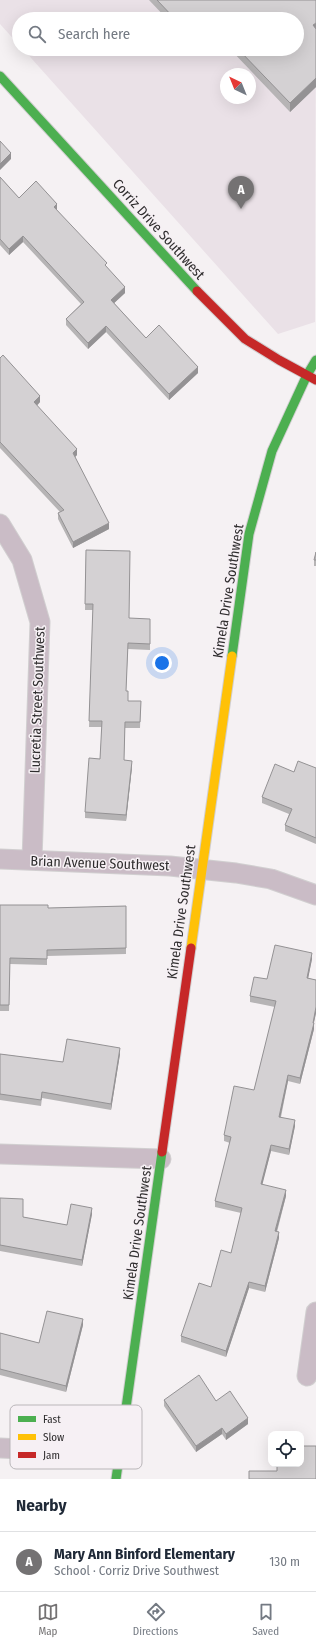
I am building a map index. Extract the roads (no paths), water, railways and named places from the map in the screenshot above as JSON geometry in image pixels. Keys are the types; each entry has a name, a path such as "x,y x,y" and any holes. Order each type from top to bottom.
{"street":[{"name":"Corriz Drive Southwest","path":"0,76 186,279 245,339 316,380"},
{"name":"Kimela Drive Southwest","path":"127,1405 249,534 272,450 306,375 316,360"},
{"name":"Lucretia Street Southwest","path":"0,524 22,560 40,622 32,860"},
{"name":"Brian Avenue Southwest","path":"0,859 170,866 236,873 271,879 316,895"},
{"path":"0,1154 161,1158"},
{"path":"307,1376 316,1312"},
{"path":"0,1448 10,1448"},
{"name":"Kimela Drive Southwest","path":"116,1479 118,1469"}],"place":[{"name":"Mary Ann Binford Elementary","path":"241,209"}]}
